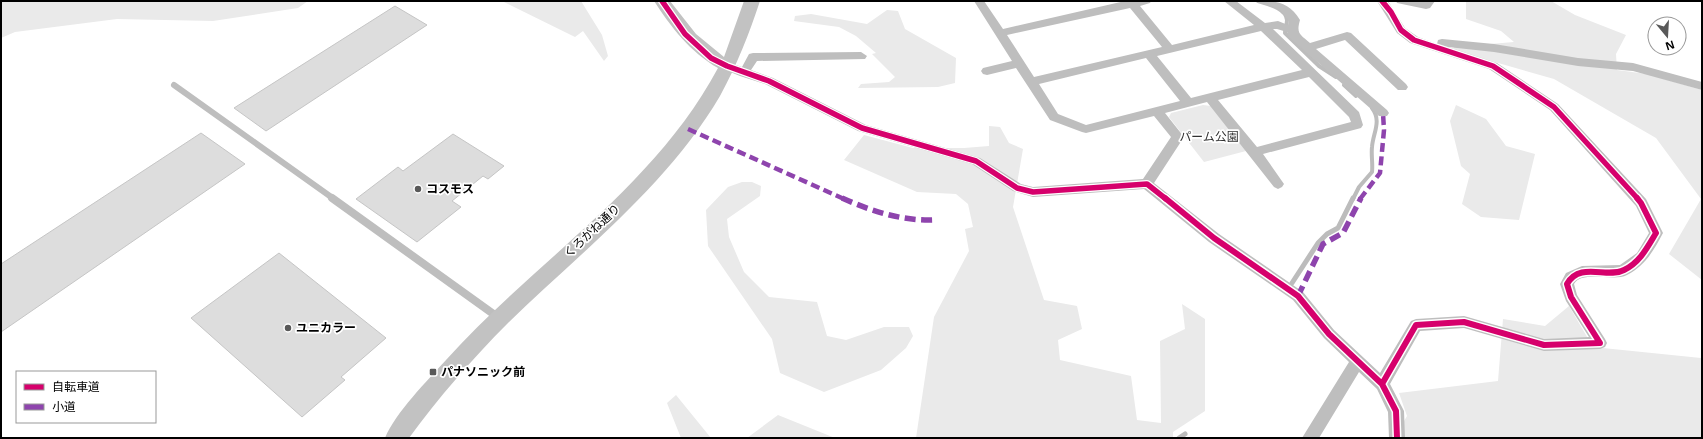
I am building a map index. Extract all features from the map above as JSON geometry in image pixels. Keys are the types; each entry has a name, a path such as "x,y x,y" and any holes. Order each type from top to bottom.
{"street":[{"path":"662,1 685,34 711,58 769,81 862,128 976,161 1017,188 1033,192 1147,184 1214,238 1298,296 1329,334 1382,384 1396,411 1397,438"},
{"name":"くろがね通り","path":"396,438 438,384 500,319 634,191 688,128 711,95 736,69 743,33 752,1"},
{"path":"979,1 1054,117 1086,129 1311,72"},
{"path":"1000,34 1131,2 1146,1"},
{"path":"1228,1 1262,26 1311,72 1355,115 1357,125 1254,152"},
{"path":"1268,1 1284,8 1295,20 1285,28"},
{"path":"1401,1 1426,6 1430,1"},
{"path":"1131,2 1170,49"},
{"path":"1382,384 1416,325 1464,322 1544,345 1600,343 1571,297 1567,284 1572,277 1582,272 1623,271 1642,257 1656,233 1641,203 1554,108 1493,66 1414,40 1401,30 1386,2"},
{"path":"1031,82 1262,26 1285,28 1384,112"},
{"path":"1309,47 1347,36 1402,87"},
{"path":"1414,40 1494,48 1578,62 1633,67 1702,86"},
{"path":"1149,54 1188,103"},
{"path":"736,69 754,57 861,56"},
{"path":"987,70 1019,63"},
{"path":"1210,98 1278,184"},
{"path":"1147,184 1178,137 1157,111"},
{"path":"1310,438 1358,361"}],"lane":[{"path":"174,85 500,319"}],"green space":[{"path":"1,1 308,1 298,8 213,21 117,19 15,32 1,38"},
{"path":"502,1 581,1 602,35 608,56 604,61 583,31 575,37"},
{"path":"1466,1 1551,1 1575,15 1626,35 1616,54 1617,70 1647,74 1702,90 1702,280 1669,254 1701,199 1656,138 1554,79 1453,50 1454,47 1514,42 1501,31 1466,19"},
{"path":"887,10 898,11 905,29 956,58 955,83 938,87 858,88 861,84 889,82 895,77 872,54 876,53 856,36 839,27 794,21 795,16 811,14 867,24"},
{"name":"パーム公園","path":"1203,105 1211,106 1246,151 1204,162 1169,117 1171,113"},
{"path":"1456,105 1486,119 1506,146 1535,154 1519,220 1481,217 1462,204 1470,174 1461,166 1450,121"},
{"path":"989,126 1000,127 1009,143 1023,149 1013,207 1044,300 1077,306 1082,329 1058,340 1060,360 1131,376 1137,420 1161,423 1160,341 1185,329 1182,304 1205,319 1205,411 1173,432 1173,438 916,438 934,317 969,251 965,229 973,227 968,204 956,194 917,192 844,160 864,135 913,148 964,148 989,146"},
{"path":"742,182 752,182 761,186 760,196 727,219 729,237 744,272 769,297 817,302 827,336 846,340 884,327 909,327 913,336 906,348 881,370 824,392 780,373 772,339 708,246 706,210 728,187"},
{"path":"1569,306 1593,347 1701,358 1702,337 1702,438 1394,438 1407,416 1399,393 1498,381 1503,319 1545,326"},
{"path":"676,395 711,438 681,438 667,403"},
{"path":"778,415 835,438 747,438"}],"building":[{"path":"395,6 427,25 266,131 234,108"},
{"path":"201,133 245,164 1,332 1,264"},
{"name":"コスモス","path":"453,134 504,166 488,179 483,176 452,201 461,207 417,242 356,199 398,167 403,171"},
{"name":"ユニカラー","path":"279,253 386,338 341,377 345,380 302,417 191,318"}],"waterway":[{"path":"1258,1 1276,7 1283,12 1287,20 1285,33 1319,66 1336,77"},
{"path":"1344,85 1356,96"},
{"path":"1353,199 1359,187 1372,172 1372,147 1377,122 1372,108"},
{"path":"1292,283 1318,243 1327,234 1338,228 1353,198"},
{"path":"1179,438 1185,434"}],"marked path":[{"path":"1298,296 1323,244 1343,233 1361,198 1380,173 1384,130 1383,113"},
{"path":"688,129 858,205 901,218 912,220 933,220"}],"cycle path":[{"path":"662,1 685,34 711,58 727,66 769,81 862,128 976,161 1017,188 1033,192 1147,184 1214,238 1298,296 1329,334 1382,384 1396,411 1397,438"},
{"path":"1382,1 1391,12 1401,30 1414,40 1493,66 1554,107 1641,203 1656,233 1642,257 1623,271 1582,272 1571,277 1567,284 1571,297 1600,343 1544,345 1464,322 1416,325 1382,384"}],"place":[{"name":"コスモス","path":"418,189"},
{"name":"ユニカラー","path":"288,328"},
{"name":"パナソニック前","path":"433,372"}]}
